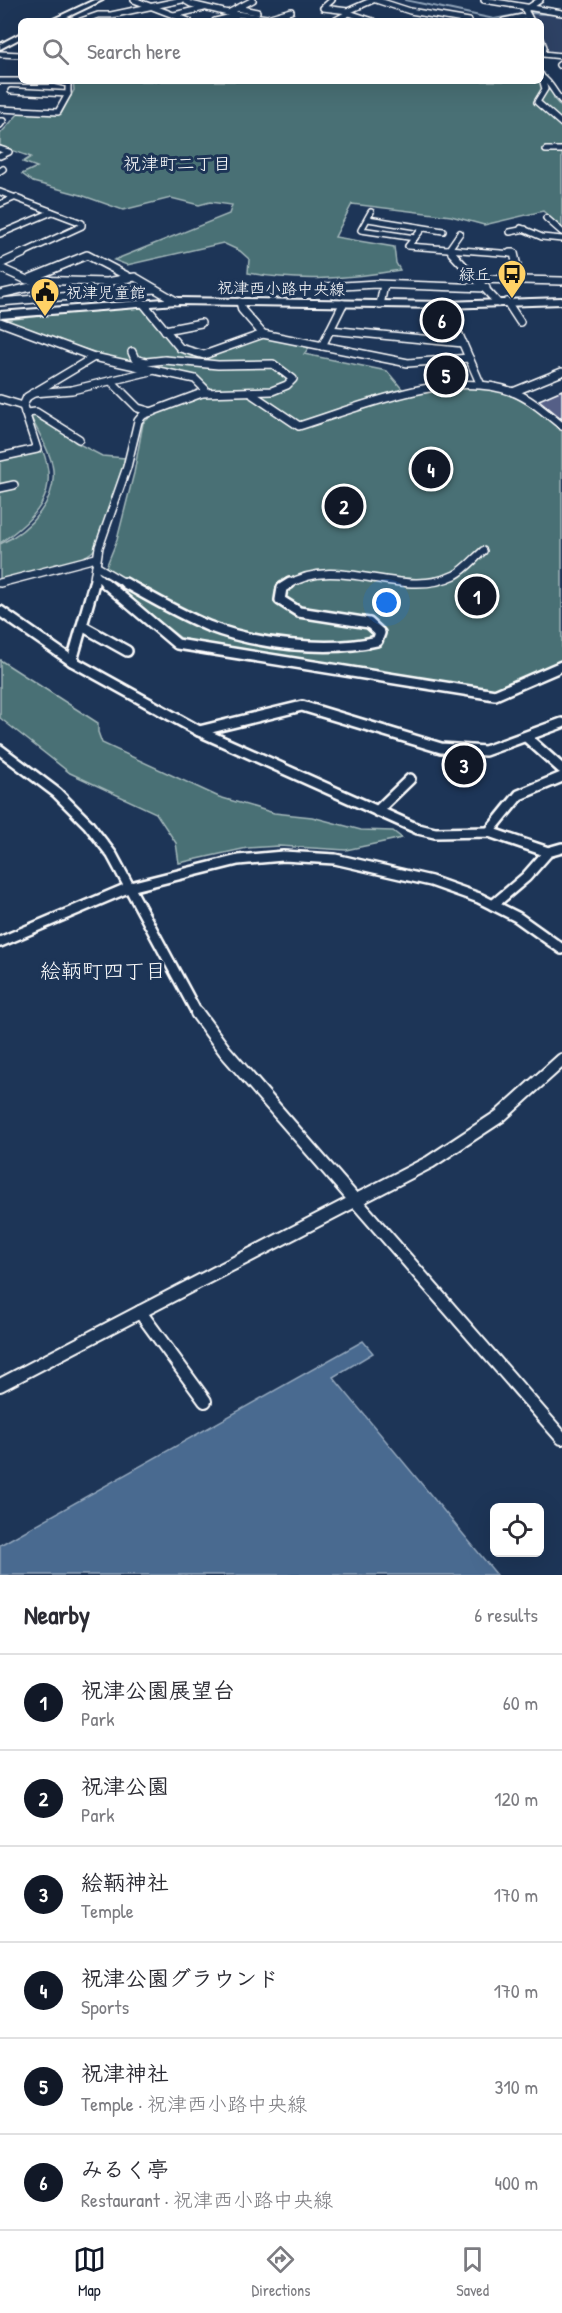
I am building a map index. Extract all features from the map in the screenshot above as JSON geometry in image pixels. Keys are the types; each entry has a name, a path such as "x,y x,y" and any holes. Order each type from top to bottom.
{"main road":[{"path":"60,18 100,0"},
{"path":"0,47 18,38"},
{"name":"祝津西小路中央線","path":"0,315 176,301 447,305 562,301"}],"street":[{"path":"134,0 182,18"},
{"path":"90,18 183,0 251,18"},
{"path":"228,13 253,0"},
{"path":"332,0 322,8 348,12 358,18"},
{"path":"339,18 375,0 393,8 444,18"},
{"path":"484,0 562,13"},
{"path":"527,8 540,0"},
{"path":"159,17 207,8"},
{"path":"237,8 257,12"},
{"path":"527,8 529,18"},
{"path":"277,18 291,11"},
{"path":"228,18 240,15"},
{"path":"0,54 18,55"},
{"path":"544,54 562,56"},
{"path":"544,78 556,90 556,97 562,101"},
{"path":"0,81 18,81"},
{"path":"0,109 58,112 67,97 68,84"},
{"path":"543,84 544,93 537,102 562,124"},
{"path":"11,91 67,97"},
{"path":"32,98 67,97"},
{"path":"0,149 9,153 0,156"},
{"path":"546,150 562,150"},
{"path":"0,192 82,224 0,266"},
{"path":"0,204 16,197"},
{"path":"0,234 52,212"},
{"path":"371,212 361,230 415,238"},
{"path":"546,218 562,232"},
{"path":"368,219 443,231"},
{"path":"510,232 523,228 542,237 562,239"},
{"path":"422,229 408,246 514,253 520,280"},
{"path":"449,249 460,233"},
{"path":"449,249 520,322"},
{"path":"27,280 87,255 129,277"},
{"path":"0,266 27,280 107,282 135,277 176,301"},
{"path":"477,279 562,281"},
{"path":"0,294 58,281"},
{"path":"326,287 384,285 486,288"},
{"path":"380,304 384,285"},
{"path":"0,302 155,289"},
{"path":"240,302 242,310 263,334"},
{"path":"143,303 180,348 204,355 263,334 408,363 469,358"},
{"path":"322,346 343,304"},
{"path":"447,305 480,383"},
{"path":"0,322 94,357 200,381 205,389 202,393"},
{"path":"165,330 201,323"},
{"path":"330,330 463,343"},
{"path":"72,661 96,566 127,467 138,422 143,416 202,393 230,392 253,395 289,385 292,379 273,364 218,365 165,360 141,361 135,359 132,352"},
{"path":"165,360 175,354"},
{"path":"0,457 37,449 24,409 27,397 94,357"},
{"path":"33,393 72,390 154,370"},
{"path":"513,392 562,372"},
{"path":"111,381 138,408 152,412"},
{"path":"253,395 299,426 409,393 480,383 513,392 530,401 562,426"},
{"path":"0,399 36,412 49,424 72,433 79,439"},
{"path":"0,488 14,484"},
{"path":"0,583 96,566 120,582 213,628 256,637 324,646 365,645 377,641 380,633 369,623 299,612 280,600 282,588 289,580 319,574 427,583 454,576 483,551"},
{"path":"96,566 177,644 495,695 562,666"},
{"path":"0,611 72,661 199,731 418,830 435,833 489,832 548,852 561,849"},
{"path":"81,626 127,651"},
{"path":"199,731 302,706 441,748 485,751 562,723"},
{"path":"526,736 562,769"},
{"path":"0,750 57,793 88,824 112,855 175,974 204,1023 225,1051 562,1438"},
{"path":"489,832 519,795 562,777"},
{"path":"376,811 410,779"},
{"path":"493,905 526,877 548,852"},
{"path":"0,942 130,887 238,860 300,856 335,859 431,881 479,898 517,917 562,950"},
{"path":"553,943 562,935"},
{"path":"0,1385 358,1201 476,1133 518,1102 562,1060"},
{"path":"140,1312 204,1401"}],"shaded area":[{"path":"530,13 562,16 562,52 547,51 544,18 533,18"},
{"path":"363,1341 373,1353 333,1377 497,1575 0,1575 0,1545"}],"green space":[{"path":"544,83 554,90 554,99 562,108 562,228 543,211 484,225 451,216 352,204 335,237 394,247 396,263 400,270 361,276 324,278 287,278 248,273 249,259 240,251 223,243 127,265 114,260 229,214 232,205 210,202 199,205 171,198 123,210 81,195 33,182 22,174 37,167 23,162 31,157 0,146 0,134 20,112 61,114 74,90 73,84"},
{"path":"143,305 178,347 204,357 266,337 310,346 304,354 387,371 408,396 455,388 490,389 523,401 562,429 562,662 497,691 186,642 102,577 117,540 134,473 143,423 155,413 209,390 208,386 199,378 76,347 5,320"},
{"path":"35,412 42,421 68,432 75,442 102,456 125,458 103,534 93,551 63,565 0,581 0,544 31,522 47,501 51,489 52,464 29,413"},
{"path":"42,449 48,479 41,504 24,525 0,543 0,459"},
{"path":"0,660 98,723 102,743 219,797 274,813 312,817 361,830 393,831 402,838 346,850 279,846 247,848 179,863 176,843 156,813 70,773 0,718"}],"building":[{"path":"562,390 562,419 539,400"}],"waterway":[{"path":"405,0 489,18"},
{"path":"530,13 562,15"},
{"path":"499,18 521,14"}],"place":[{"name":"緑丘","path":"512,300"},
{"name":"祝津児童館","path":"45,318"},
{"name":"みるく亭","path":"442,320"},
{"name":"祝津神社","path":"446,375"},
{"name":"祝津公園グラウンド","path":"431,469"},
{"name":"祝津公園","path":"344,506"},
{"name":"祝津公園展望台","path":"477,596"},
{"name":"絵鞆神社","path":"464,765"}],"district":[{"name":"祝津町二丁目","path":"177,163"},
{"name":"絵鞆町四丁目","path":"103,970"}]}
